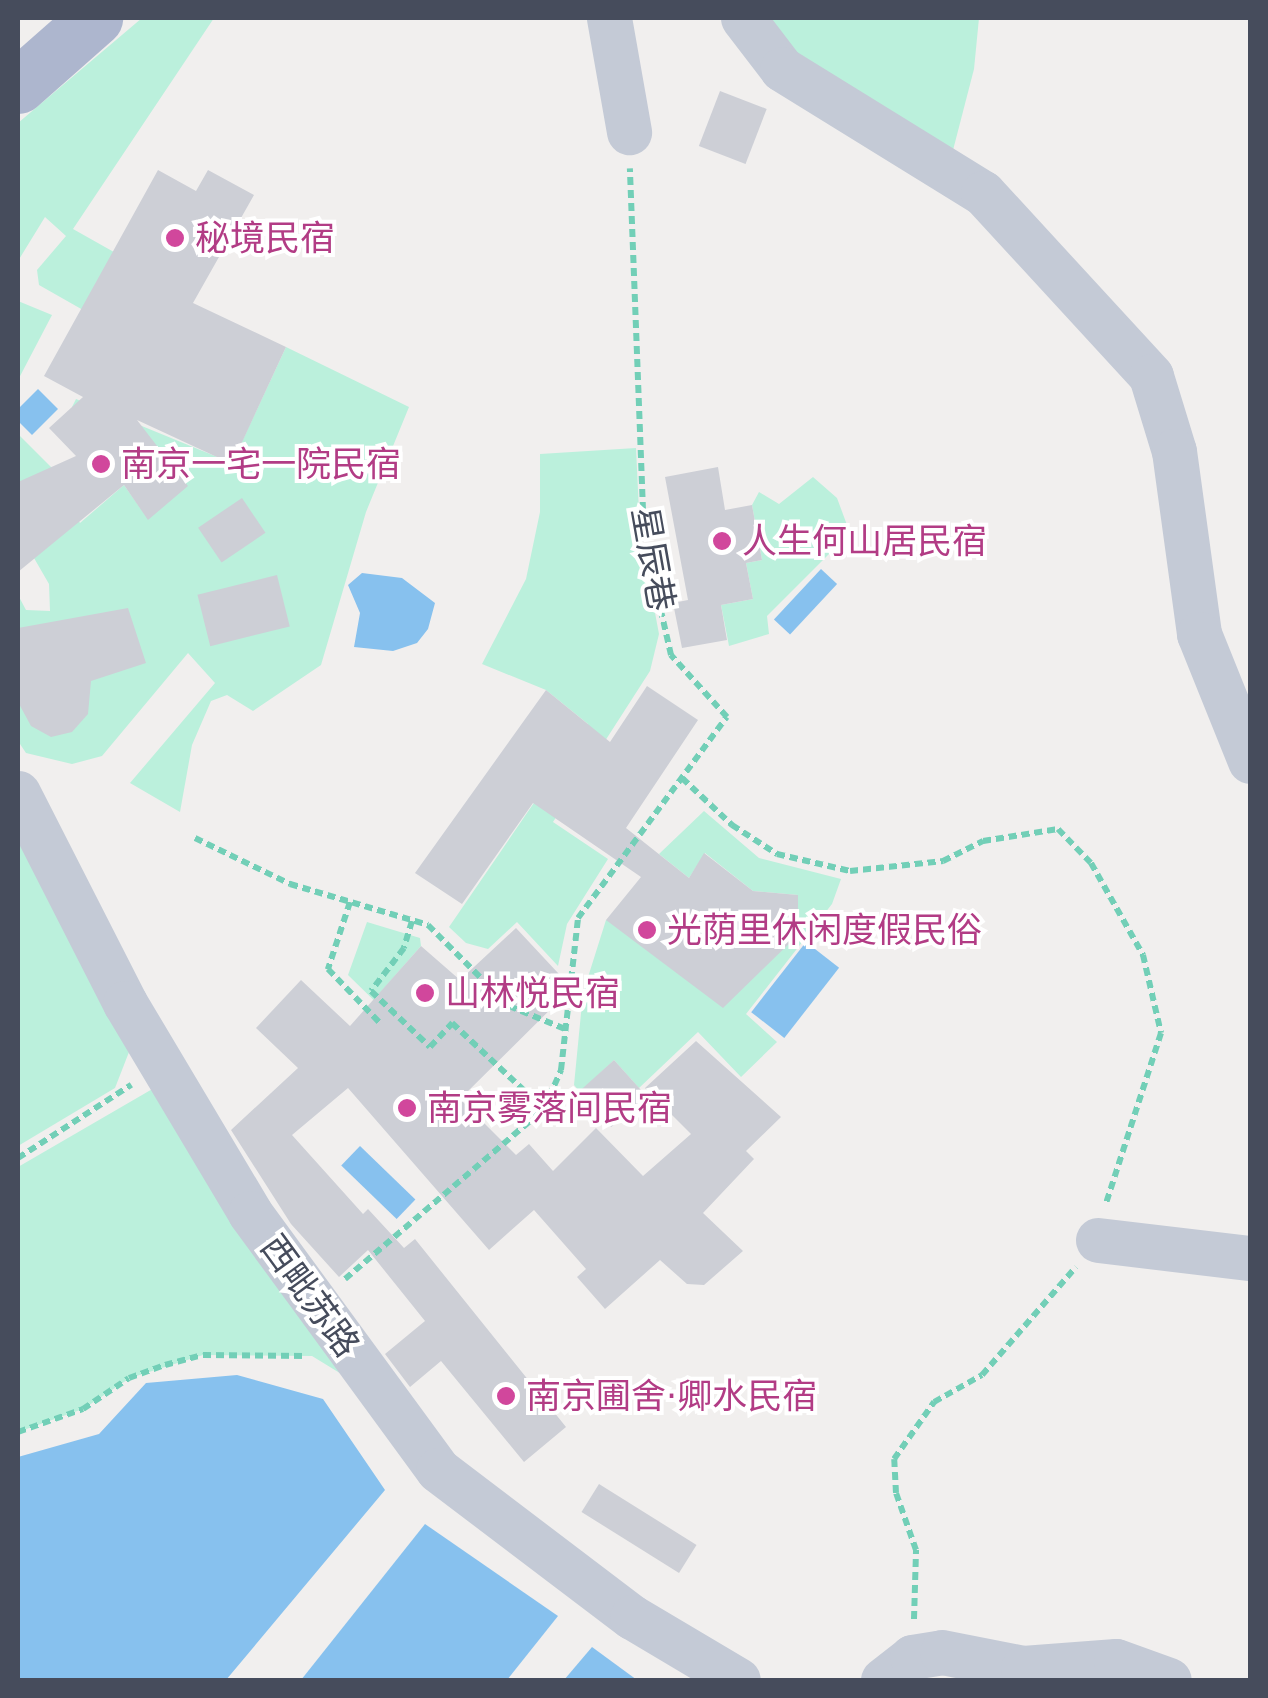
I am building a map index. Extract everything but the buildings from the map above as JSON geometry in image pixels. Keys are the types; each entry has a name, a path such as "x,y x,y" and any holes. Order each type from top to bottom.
{"main road":[{"path":"18,86 95,18"}],"street":[{"path":"608,18 630,132"},
{"path":"744,18 782,70 983,193 1151,376 1174,451 1199,634 1250,760"},
{"name":"西毗苏路","path":"18,793 162,1065 250,1214 438,1470 632,1617 738,1680"},
{"path":"1098,1240 1250,1258"},
{"path":"887,1677 912,1657 942,1652 1023,1668 1116,1660 1169,1680"}],"path":[{"name":"星辰巷","path":"544,1109 561,1070 578,918 727,717 671,655 644,536 630,132"},
{"path":"682,778 732,825 777,854 850,871 943,862 983,841 1058,829 1092,863 1143,955 1162,1033 1098,1240 982,1375 934,1402 894,1459 896,1493 916,1550 919,1602 887,1677"},
{"path":"194,838 290,884 428,925 509,1006 565,1030"},
{"path":"350,902 328,969 378,1022"},
{"path":"316,1304 544,1109 452,1023 430,1048 371,991 404,948 412,920"},
{"path":"18,1158 162,1065"},
{"path":"18,1432 83,1409 130,1378 203,1355 321,1360"}],"green space":[{"path":"142,18 214,18 73,229 160,278 83,310 39,285 37,270 66,236 45,217 18,261 18,123"},
{"path":"755,18 979,18 974,69 952,154 847,106"},
{"path":"18,301 52,315 18,380"},
{"path":"286,347 409,407 366,512 321,665 253,711 227,695 211,701 192,745 180,812 130,783 215,683 188,653 102,756 72,764 26,753 18,741 18,595 26,610 50,611 49,584 34,558 63,534 18,480 18,434 51,467 80,523 124,485 148,519 72,407 76,399 232,463"},
{"path":"636,448 640,533 659,634 650,671 553,822 608,859 567,924 558,966 517,922 488,949 466,943 449,927 588,724 546,690 482,664 526,579 540,512 540,454"},
{"path":"813,477 837,498 850,533 767,616 769,634 729,646 721,605 753,599 746,563 762,560 752,505 759,492 779,504"},
{"path":"704,811 759,858 841,879 832,904 746,1014 777,1042 741,1077 698,1032 639,1088 614,1060 580,1092 574,1085 583,993 606,920 798,927 798,895 753,891 705,853 689,878 659,854"},
{"path":"18,816 129,1052 115,1088 18,1146"},
{"path":"367,922 420,938 421,946 378,995 394,1020 348,975"},
{"path":"161,1084 343,1375 312,1356 203,1355 130,1378 83,1409 18,1432 18,1167"}],"water":[{"path":"38,389 58,409 32,435 18,421 18,409"},
{"path":"821,569 837,584 790,634 774,619"},
{"path":"362,573 402,578 435,603 428,629 417,643 393,651 354,647 360,613 348,585"},
{"path":"806,942 839,968 784,1038 751,1012"},
{"path":"360,1146 415,1199 397,1219 341,1165"},
{"path":"237,1375 323,1399 385,1490 226,1680 18,1680 18,1457 99,1434 146,1383"},
{"path":"425,1524 558,1616 507,1680 301,1680"},
{"path":"592,1647 637,1680 564,1680"}],"place":[{"name":"秘境民宿","path":"175,238"},
{"name":"南京一宅一院民宿","path":"101,464"},
{"name":"人生何山居民宿","path":"722,541"},
{"name":"光荫里休闲度假民俗","path":"647,930"},
{"name":"山林悦民宿","path":"425,993"},
{"name":"南京雾落间民宿","path":"407,1108"},
{"name":"南京圃舍·卿水民宿","path":"506,1396"}]}
